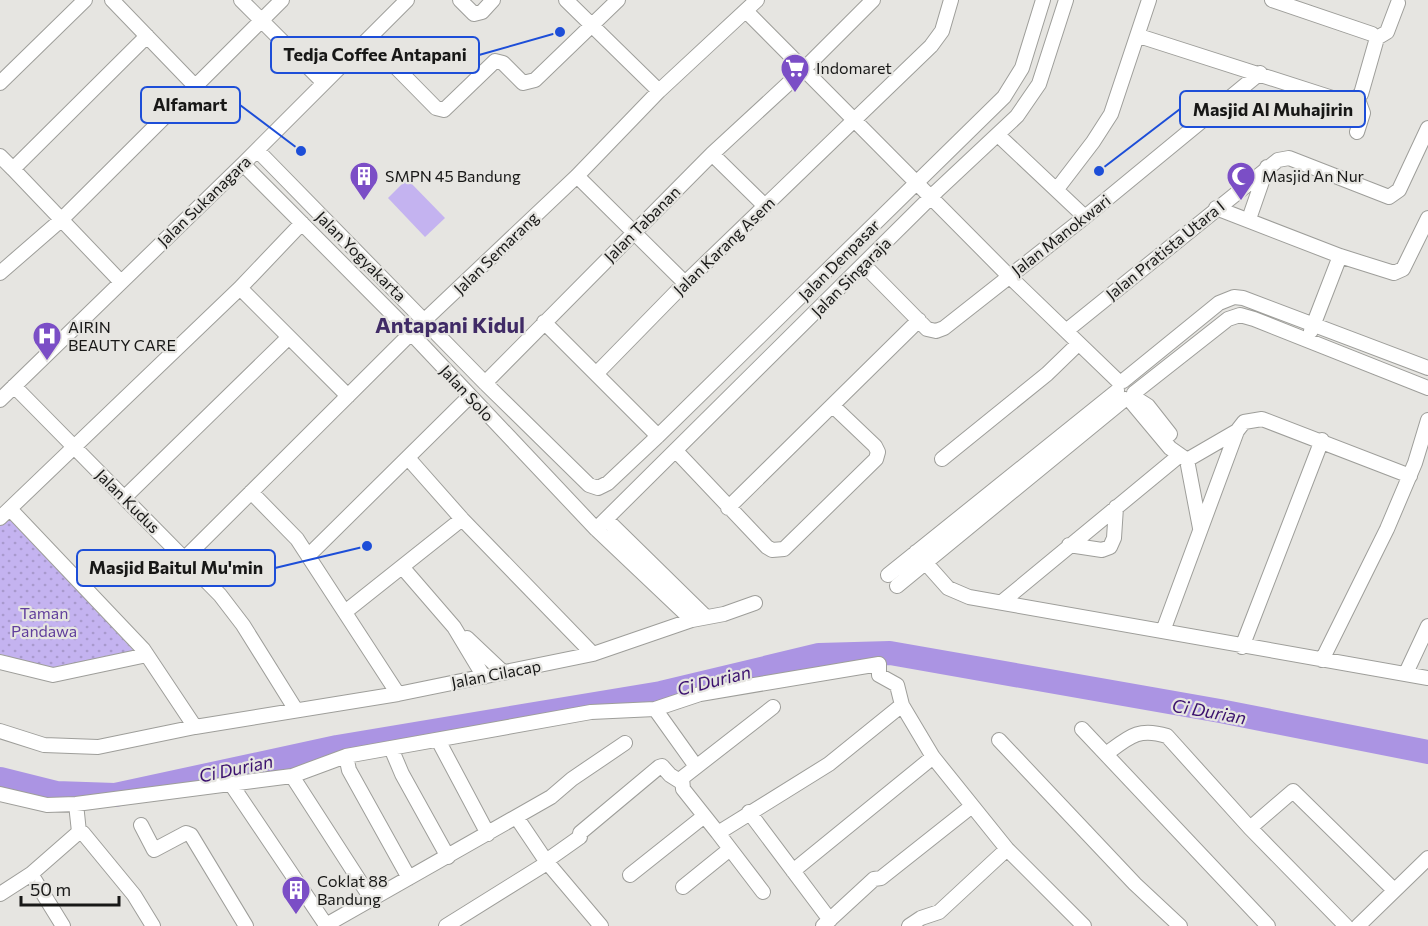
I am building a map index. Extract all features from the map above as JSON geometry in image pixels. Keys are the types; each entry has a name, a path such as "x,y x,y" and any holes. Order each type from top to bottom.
{"street":[{"path":"0,83 85,0"},
{"path":"112,0 195,86"},
{"path":"241,0 324,83"},
{"path":"0,273 61,220 282,0"},
{"name":"Jalan Sukanagara","path":"0,400 243,164 407,0"},
{"path":"460,0 474,14 482,12 493,0"},
{"path":"566,0 659,91"},
{"path":"368,39 440,110 447,107 495,61 503,63 523,83 531,83 618,0"},
{"name":"Jalan Semarang","path":"185,558 418,327 577,176 659,91 757,0"},
{"name":"Jalan Tabanan","path":"485,383 712,154 804,69 873,0"},
{"name":"Jalan Karang Asem","path":"596,374 685,283 856,121 931,46 942,31 951,0"},
{"name":"Jalan Denpasar","path":"594,488 608,483 924,190 1016,82 1043,0"},
{"name":"Jalan Singaraja","path":"601,524 864,264 924,190 998,135 1017,116 1039,84 1066,0"},
{"path":"1057,189 1094,142 1111,114 1139,36 1149,0"},
{"path":"1272,0 1290,3 1377,38"},
{"path":"1139,36 1345,102 1361,94 1377,38 1387,32 1398,3"},
{"path":"746,11 1126,392 1170,448 1183,457 1200,530"},
{"path":"13,169 147,36"},
{"name":"Jalan Manokwari","path":"864,264 927,328 936,331 944,328 1085,217 1260,73"},
{"path":"1357,97 1363,113 1357,132"},
{"name":"Jalan Pratista Utara I","path":"1066,331 1267,167 1283,157 1389,197 1399,190 1428,129"},
{"path":"998,135 1085,217"},
{"name":"Jalan Yogyakarta","path":"257,150 418,327 485,383 594,488"},
{"path":"712,154 765,206"},
{"path":"0,156 120,281"},
{"name":"Jalan Solo","path":"243,164 302,223 418,327 471,396 601,524 692,620"},
{"path":"1249,219 1267,167"},
{"path":"577,176 685,283"},
{"path":"1216,208 1340,256 1394,273 1404,269 1428,218"},
{"path":"195,727 147,655 5,514 240,288 302,223"},
{"path":"1308,339 1340,256"},
{"path":"240,288 348,396"},
{"path":"1428,368 1244,298 1226,299 1126,392 925,563 892,581 916,552 1126,392 1232,316 1254,319 1428,388"},
{"path":"728,508 919,320"},
{"path":"544,322 658,436"},
{"path":"125,497 289,337"},
{"path":"942,459 1047,374 1078,344"},
{"name":"Jalan Kudus","path":"14,386 185,558 243,625 296,710"},
{"path":"309,556 471,396"},
{"path":"676,451 767,547 778,551 789,546 876,459 878,452 875,446 833,406"},
{"path":"1002,602 1116,507 1183,457 1237,431 1249,419 1262,418 1322,440 1418,469"},
{"path":"1322,660 1418,469 1428,420"},
{"path":"1163,631 1237,431"},
{"path":"1242,647 1264,596 1322,440"},
{"path":"408,458 462,519 593,654"},
{"path":"251,492 297,539 398,694"},
{"path":"1069,545 1102,550 1110,547 1114,538 1116,507"},
{"path":"345,612 462,519"},
{"name":"Jalan Solo","path":"601,524 706,617"},
{"path":"916,552 948,588 957,593 1242,647 1428,678"},
{"path":"403,568 454,627 504,673"},
{"name":"Jalan Cilacap","path":"0,731 44,745 98,747 195,727 398,694 593,654 692,620 755,603"},
{"path":"1406,674 1428,626"},
{"path":"454,627 484,677"},
{"path":"0,662 53,675 147,655"},
{"path":"0,794 47,805 76,804 292,776 346,756 591,712 655,709 700,694 879,664 879,675 897,685 902,705 933,757 1007,849 1084,926"},
{"path":"718,833 829,764 902,705"},
{"path":"763,892 703,817 683,789 681,782 684,775 695,765 773,707"},
{"path":"655,709 695,765"},
{"path":"1082,729 1268,926"},
{"path":"1106,754 1132,735 1150,731 1167,736 1250,828 1346,926"},
{"path":"438,740 488,834"},
{"path":"999,740 1135,884 1180,926"},
{"path":"231,784 326,925 338,923 372,900 517,818 551,797 572,779 625,743"},
{"path":"392,748 402,774 448,857"},
{"path":"346,756 349,770 409,879"},
{"path":"793,871 933,757"},
{"path":"446,926 511,886 580,837 580,833 659,767 662,766 681,782"},
{"path":"292,776 372,900"},
{"path":"1250,828 1293,791 1394,890"},
{"path":"76,804 79,832"},
{"path":"749,812 793,871 827,923 874,879 881,878 972,806"},
{"path":"630,875 703,817"},
{"path":"517,818 546,862 597,922 581,926"},
{"path":"141,825 154,849 186,833 191,835 246,926"},
{"path":"0,894 31,874 79,832"},
{"path":"79,832 83,833 134,895 153,926"},
{"path":"683,887 730,849"},
{"path":"909,926 921,918 939,912 1007,849"},
{"path":"1358,926 1428,858"},
{"path":"31,874 63,926"}],"green space":[{"path":"407,179 445,218 425,237 388,198"},
{"name":"Taman Pandawa","path":"8,517 135,652 54,669 0,654 0,525"}],"waterway":[{"name":"Ci Durian","path":"0,779 56,793 115,795 337,747 661,693 819,655 890,653 1220,711 1428,752"}],"place":[{"name":"Tedja Coffee Antapani","path":"560,32"},
{"name":"Indomaret","path":"795,94"},
{"name":"Alfamart","path":"301,151"},
{"name":"Masjid Al Muhajirin","path":"1099,171"},
{"name":"SMPN 45 Bandung","path":"364,202"},
{"name":"Masjid An Nur","path":"1241,202"},
{"name":"AIRIN BEAUTY CARE","path":"47,362"},
{"name":"Masjid Baitul Mu'min","path":"367,546"},
{"name":"Coklat 88 Bandung","path":"296,916"}],"district":[{"name":"Antapani Kidul","path":"450,325"}]}
